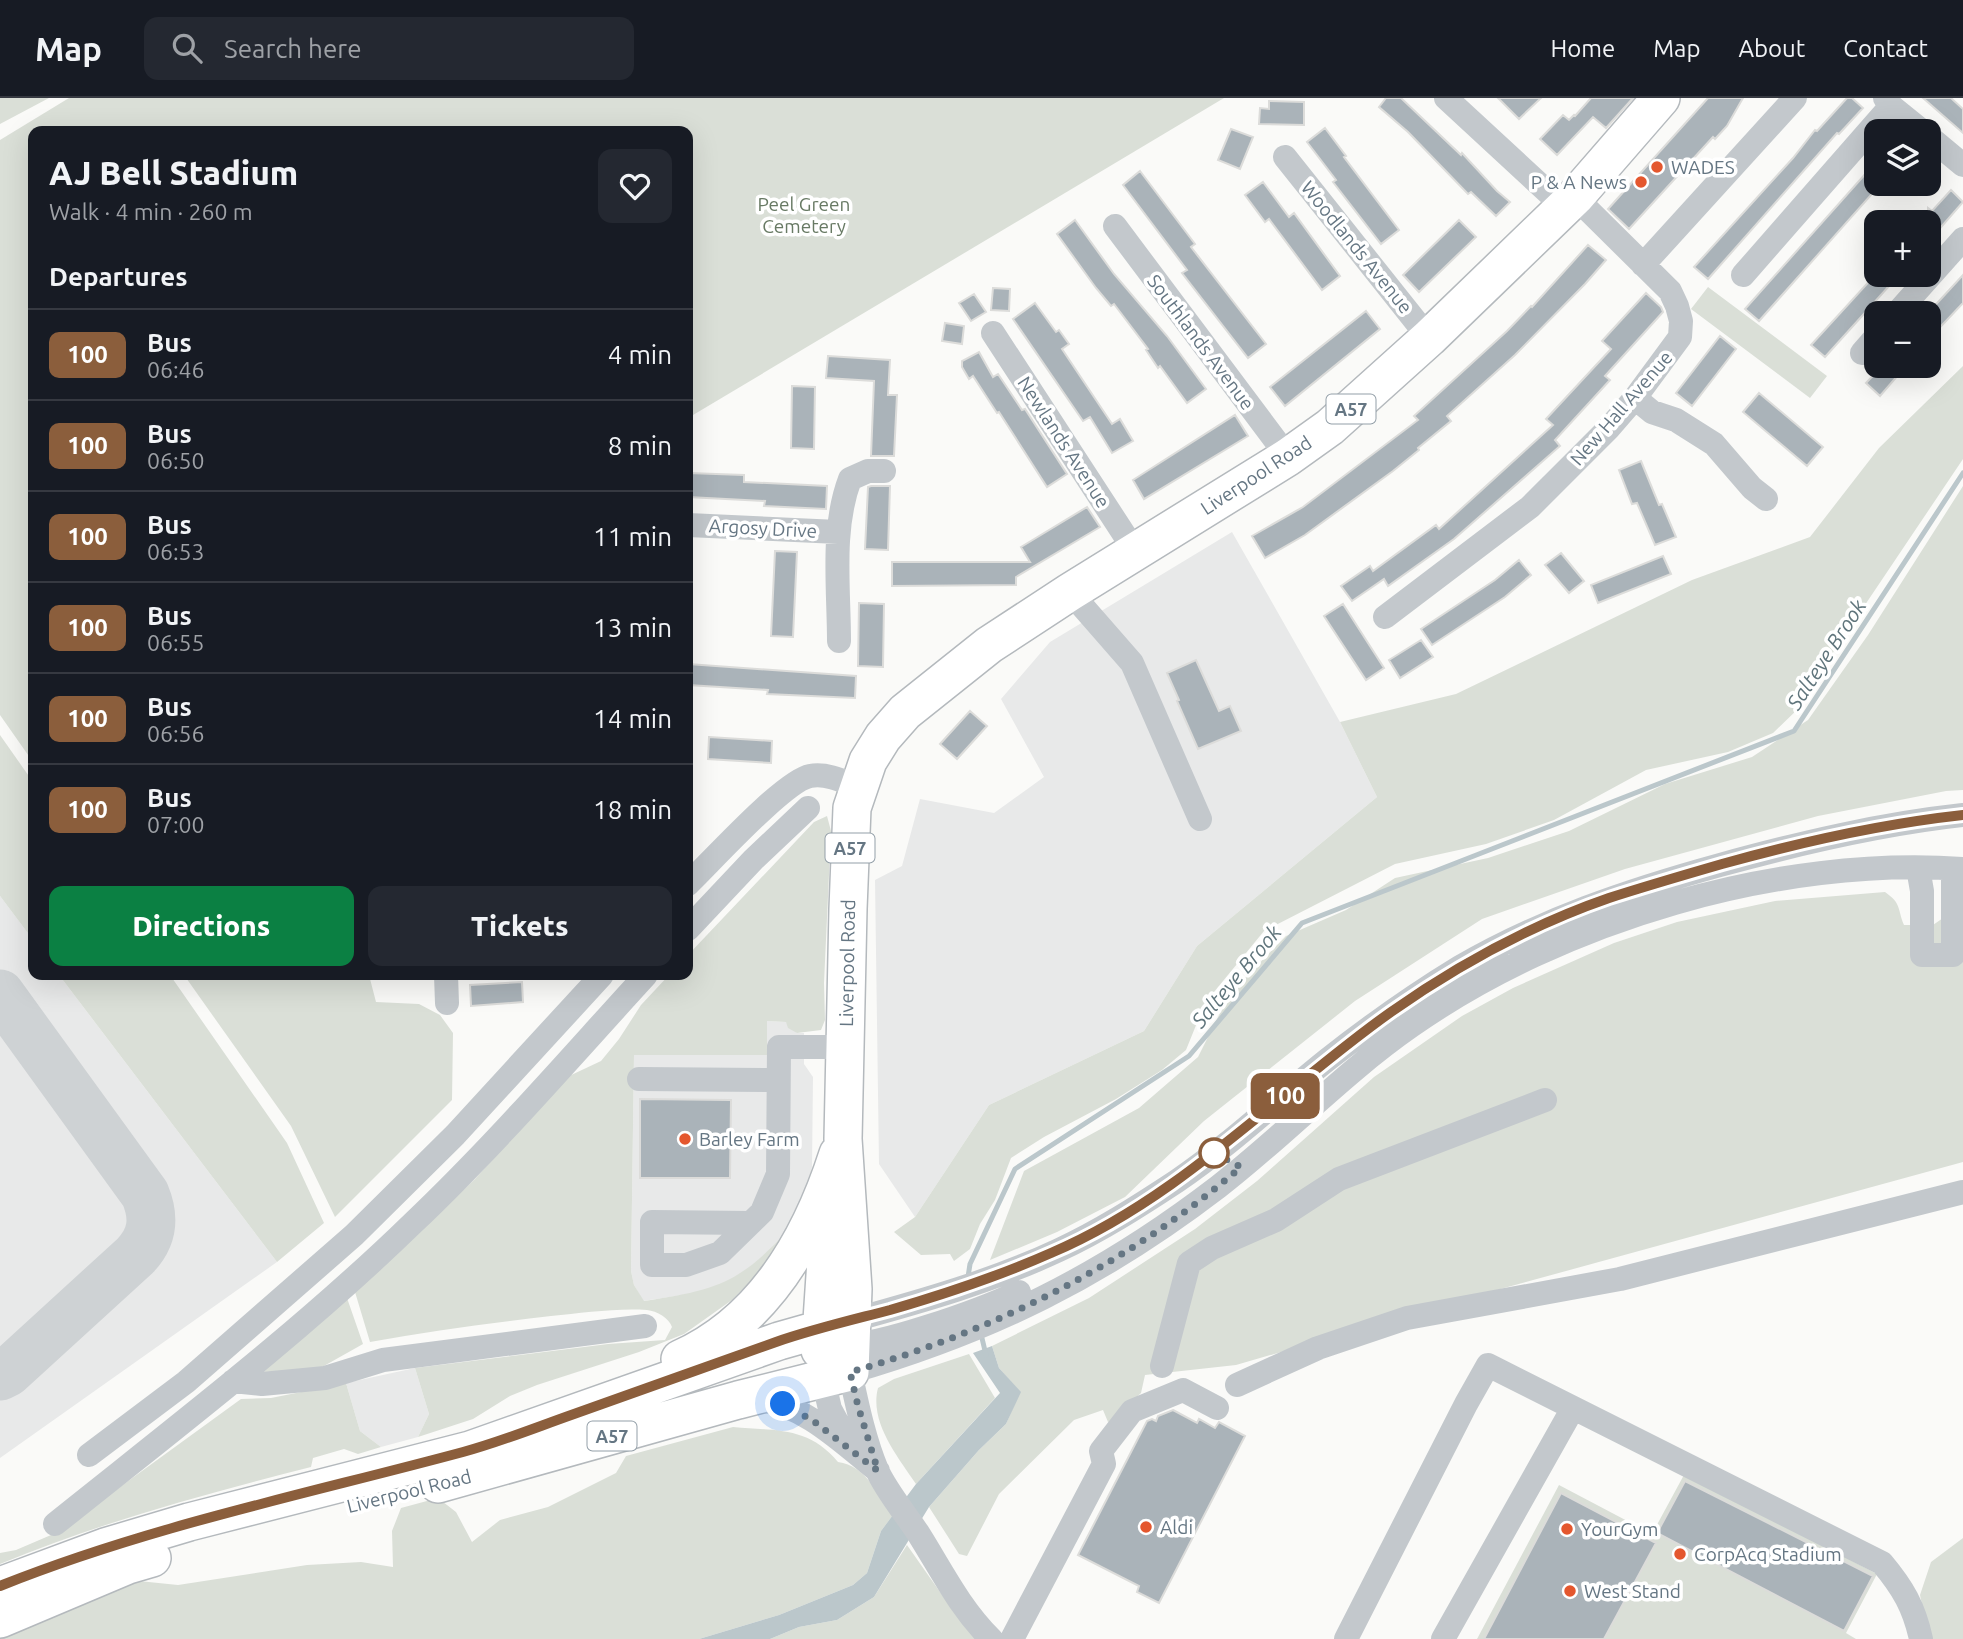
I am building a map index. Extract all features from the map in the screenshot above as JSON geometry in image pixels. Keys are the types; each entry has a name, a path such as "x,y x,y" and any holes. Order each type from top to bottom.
{"highway":[{"name":"Liverpool Road","path":"836,1350 828,1219 843,1139 852,808 868,761 883,737 905,712 989,645 1288,457 1330,427 1429,338 1569,202 1661,98"},
{"name":"A57","path":"470,1450 505,1426 567,1399 658,1369 694,1353 742,1319 770,1290 794,1256 828,1185 843,1139"},
{"name":"Liverpool Road","path":"0,1586 105,1547 189,1522 470,1450 633,1393 692,1386 836,1350"},
{"name":"Liverpool Road","path":"0,1619 25,1606 141,1561 486,1472 738,1401 836,1350"}],"street":[{"name":"New Hall Avenue","path":"1385,617 1530,507 1635,398 1674,348 1681,329 1677,306 1670,292 1643,265 1446,98"},
{"path":"1643,265 1795,98"},
{"path":"1743,275 1888,102 1908,119"},
{"path":"1941,146 1963,164"},
{"name":"Woodlands Avenue","path":"1285,157 1429,338"},
{"name":"Southlands Avenue","path":"1115,226 1288,457"},
{"path":"1908,301 1963,239"},
{"name":"Newlands Avenue","path":"993,333 1135,551"},
{"path":"1635,398 1652,412 1676,420 1714,444 1753,474 1766,499"},
{"name":"Argosy Drive","path":"839,641 838,532 843,497 850,479 868,471 884,471"},
{"name":"Argosy Drive","path":"693,525 838,532"},
{"path":"1070,592 1132,663 1200,820"},
{"path":"693,879 771,802 800,779 821,775 858,786"},
{"path":"693,924 752,860 808,808"},
{"path":"836,1350 951,1291 1057,1251 1090,1235 1178,1180 1392,1012 1459,968 1532,930 1605,900 1784,847 1832,836 1963,815"},
{"path":"836,1350 956,1326 1058,1292 1111,1262 1220,1185 1343,1079 1411,1026 1457,997 1559,943 1631,917 1742,884 1841,870 1918,868 1958,869 1958,945 1922,956 1922,891 1918,868"},
{"path":"446,980 447,1003"},
{"path":"89,1455 186,1382 385,1206 455,1135 597,980"},
{"path":"55,1524 209,1401 355,1278 429,1208 641,980"},
{"path":"750,1223 762,1212 778,1174 779,1047 845,1047"},
{"path":"639,1079 778,1080"},
{"path":"1162,1366 1189,1263 1212,1248 1276,1220 1339,1179 1545,1100"},
{"path":"1237,1385 1318,1348 1407,1318 1620,1279 1963,1192"},
{"path":"233,1381 262,1384 326,1378 383,1360 645,1326"},
{"path":"836,1350 830,1409 853,1451"},
{"path":"836,1350 858,1406 878,1471 936,1561 953,1594 972,1620 991,1639"},
{"path":"1346,1639 1466,1404 1489,1365 1882,1563 1903,1588 1917,1619 1921,1639"},
{"path":"186,1382 209,1401"},
{"path":"1012,1639 1104,1464 1101,1451 1129,1415 1136,1409 1183,1390 1217,1408"},
{"path":"738,1401 760,1400 783,1404 812,1420 878,1471"},
{"path":"1443,1639 1573,1408"}],"shaded area":[{"path":"1232,532 1340,722 1377,797 1197,946 1144,1031 989,1105 915,1217 879,1164 875,880 902,866 920,799 994,813 1044,777 1001,699 1050,642"},
{"path":"0,896 28,933 28,980 63,980 277,1262 0,1458"},
{"path":"767,1021 786,1022 797,1033 804,1033 804,1064 813,1077 812,1167 808,1184 789,1229 747,1270 725,1283 696,1293 643,1301 634,1285 631,1271 634,1055 766,1055"},
{"path":"992,1346 999,1368 1021,1392 1006,1424 979,1450 929,1507 874,1597 837,1620 799,1627 770,1639 699,1639 779,1615 853,1585 867,1573 881,1531 916,1484 1000,1393 973,1353"},
{"path":"415,1368 429,1414 418,1437 381,1447 360,1431 346,1383"}],"green space":[{"path":"0,98 49,98 0,124"},
{"name":"Peel Green Cemetery","path":"69,98 1224,98 693,415 693,126 28,126 28,755 0,715 0,140"},
{"path":"1708,287 1827,376 1810,398 1691,309"},
{"path":"1963,366 1963,459 1828,660 1823,674 1801,706 1773,733 1728,752 1646,770 1554,820 1486,844 1395,864 1264,931 1205,1003 1186,1050 1162,1070 1116,1099 1044,1137 1011,1158 995,1200 980,1224 970,1249 954,1261 950,1254 921,1255 894,1232 915,1217 989,1105 1144,1031 1197,946 1377,797 1340,722 1456,694 1692,580 1810,537 1879,448"},
{"path":"1963,486 1963,790 1818,816 1625,869 1482,919 1355,1001 1204,1121 1125,1197 1057,1232 990,1260 1024,1171 1139,1108 1198,1057 1230,993 1286,936 1346,910 1395,878 1488,858 1569,831 1665,784 1752,757 1808,720 1868,635"},
{"path":"0,735 28,775 28,933 0,896"},
{"path":"827,816 831,831 824,983 825,1020 821,1030 797,1033 788,1028 786,1022 767,1021 767,1055 634,1055 631,1271 634,1285 644,1301 690,1293 725,1282 755,1262 789,1229 760,1272 732,1300 684,1334 639,1352 537,1385 510,1396 473,1419 418,1437 429,1414 415,1368 608,1344 665,1340 672,1327 668,1321 655,1312 635,1310 528,1319 370,1342 355,1292 475,1179 567,1077 601,1061 641,1005 664,980 693,980 693,950 814,822"},
{"path":"1885,892 1897,903 1904,925 1933,925 1943,918 1963,917 1963,1162 1475,1296 1236,1365 1145,1375 1141,1393 1112,1421 1108,1422 1103,1410 1074,1420 999,1494 967,1556 959,1554 929,1507 979,1450 1006,1424 1020,1392 999,1368 992,1346 1089,1298 1195,1229 1257,1181 1374,1077 1462,1016 1513,988 1614,943 1677,922 1775,901"},
{"path":"63,980 173,980 287,1143 324,1223 277,1262"},
{"path":"188,980 370,980 376,1002 419,1004 440,1015 453,1033 452,1100 335,1217 291,1126"},
{"path":"347,1298 363,1344 315,1371 259,1372"},
{"path":"969,1354 995,1398 916,1484 881,1426 876,1401 878,1388 894,1379"},
{"path":"346,1383 360,1431 381,1447 358,1454 344,1449 313,1458 311,1467 115,1522 0,1564 0,1553 16,1550 58,1532 241,1399 271,1398"},
{"path":"733,1427 777,1430 803,1436 827,1450 838,1462 856,1469 870,1482 893,1515 881,1531 867,1573 853,1585 779,1615 699,1639 0,1639 0,1636 129,1580 178,1585 307,1565 361,1562 393,1567 392,1531 401,1508 438,1498 456,1512 472,1542 500,1520 548,1507 616,1473 626,1456"},
{"name":"CorpAcq Stadium","path":"1685,1473 1877,1574 1846,1633 1856,1639 1477,1639 1559,1485 1652,1534"},
{"path":"1963,1538 1963,1639 1929,1639 1920,1595 1931,1562"},
{"path":"907,1545 977,1639 770,1639 799,1627 837,1620 874,1597"}],"building":[{"path":"1386,98 1401,98 1461,155 1462,153 1510,202 1496,216 1471,192 1468,194 1408,132 1379,107"},
{"path":"1498,98 1541,98 1519,119"},
{"path":"1591,98 1633,98 1606,128 1593,117 1557,155 1540,139 1563,115 1569,120"},
{"path":"1708,98 1743,98 1727,126 1715,139 1713,137 1629,229 1608,209"},
{"path":"1847,98 1852,98 1863,108 1839,134 1837,133 1708,279 1694,267 1815,130 1817,131"},
{"path":"1923,98 1951,98 1963,109 1963,133"},
{"path":"1269,101 1304,102 1304,125 1259,124 1260,108 1269,109"},
{"path":"1325,128 1399,230 1381,244 1333,182 1336,180 1307,142"},
{"path":"1231,129 1253,137 1240,169 1218,160"},
{"path":"1140,171 1195,244 1191,247 1266,344 1248,358 1182,273 1187,270 1123,185"},
{"path":"1864,175 1864,196 1870,196 1759,321 1745,309"},
{"path":"1263,182 1289,217 1294,213 1340,276 1322,290 1269,219 1265,222 1245,195"},
{"path":"1951,190 1963,202 1941,227 1941,210 1933,210"},
{"path":"1075,220 1114,274 1167,336 1206,389 1187,403 1160,366 1158,368 1146,350 1148,349 1114,304 1111,306 1096,288 1057,234"},
{"path":"1459,220 1476,237 1419,292 1403,275"},
{"path":"1588,245 1606,260 1515,355 1447,416 1451,421 1393,471 1305,535 1265,558 1252,536 1303,507 1418,420 1414,416 1532,307"},
{"path":"1963,275 1963,303 1941,326 1939,301"},
{"path":"1864,287 1888,287 1876,301 1864,301 1864,314 1825,357 1811,345"},
{"path":"993,288 1010,289 1009,311 991,310"},
{"path":"1646,293 1663,312 1605,376 1610,380 1555,440 1560,446 1454,539 1388,586 1384,579 1352,601 1341,586 1370,566 1373,571 1436,525 1439,529 1553,425 1546,419 1611,349 1602,341"},
{"path":"974,294 986,312 971,321 959,303"},
{"path":"1035,303 1056,332 1059,330 1069,344 1062,349 1112,424 1120,419 1133,441 1112,453 1090,417 1083,421 1013,319"},
{"path":"1366,311 1380,329 1285,406 1270,387"},
{"path":"945,323 964,326 962,344 942,341"},
{"path":"1720,336 1736,349 1692,406 1676,393"},
{"path":"979,352 993,377 998,374 1022,410 1025,409 1067,474 1047,487 999,412 997,413 973,376 969,379 962,367 962,361"},
{"path":"828,356 890,360 888,395 897,395 894,456 871,456 874,381 826,378"},
{"path":"1871,378 1896,378 1880,396 1866,383"},
{"path":"792,386 815,387 814,449 791,448"},
{"path":"1759,393 1823,447 1807,466 1743,412"},
{"path":"1235,415 1248,436 1144,499 1133,480"},
{"path":"1641,461 1676,537 1655,545 1637,503 1632,504 1619,470"},
{"path":"693,473 744,475 744,482 827,486 826,509 764,506 765,501 693,497"},
{"path":"890,486 888,550 865,549 868,487"},
{"path":"1087,507 1100,527 1016,577 1016,585 892,586 892,562 1030,562 1021,547"},
{"path":"775,551 797,552 793,637 771,636"},
{"path":"1561,553 1584,581 1569,593 1545,565"},
{"path":"1663,556 1671,574 1598,603 1591,585"},
{"path":"1519,560 1531,575 1505,597 1432,645 1421,629 1495,580"},
{"path":"859,603 884,604 883,667 858,666"},
{"path":"1343,604 1384,668 1366,680 1324,616"},
{"path":"1421,640 1433,657 1400,678 1389,660"},
{"path":"1196,660 1219,711 1230,706 1241,731 1198,749 1167,673"},
{"path":"693,664 856,676 855,698 767,694 768,690 693,685"},
{"path":"970,711 987,726 957,759 940,744"},
{"path":"709,737 772,741 771,763 708,759"},
{"path":"522,982 523,1002 471,1006 470,985"},
{"name":"Barley Farm","path":"640,1099 731,1100 730,1178 640,1178"},
{"name":"Aldi","path":"1173,1410 1197,1423 1199,1419 1215,1428 1219,1422 1245,1436 1159,1603 1137,1592 1139,1586 1078,1555 1147,1421 1156,1421 1158,1416"},
{"path":"1685,1481 1873,1576 1844,1631 1657,1533"},
{"name":"West Stand","path":"1561,1493 1656,1543 1604,1639 1484,1639"}],"waterway":[{"name":"Salteye Brook","path":"968,1277 970,1264 1015,1169 1189,1056 1302,923 1794,731 1963,473"},
{"name":"Salteye Brook","path":"981,1334 986,1355"}],"taxiway":[{"path":"0,994 145,1194 151,1219 146,1242 135,1256 8,1372 0,1376"}],"bus line":[{"name":"100","path":"0,1586 105,1547 189,1522 470,1450 779,1341 913,1303 991,1277 1057,1251 1125,1214 1228,1143 1327,1061 1392,1012 1459,968 1532,930 1605,900 1784,847 1832,836 1963,815"}],"place":[{"name":"WADES","path":"1657,167"},
{"name":"P & A News","path":"1641,182"},
{"name":"Barley Farm","path":"685,1139"},
{"name":"Aldi","path":"1146,1527"},
{"name":"YourGym","path":"1567,1529"},
{"name":"CorpAcq Stadium","path":"1680,1554"},
{"name":"West Stand","path":"1570,1591"}],"route":[{"path":"783,1404 812,1420 878,1471 850,1372 997,1321 1058,1292 1111,1262 1168,1223 1241,1167 1214,1153"}]}
